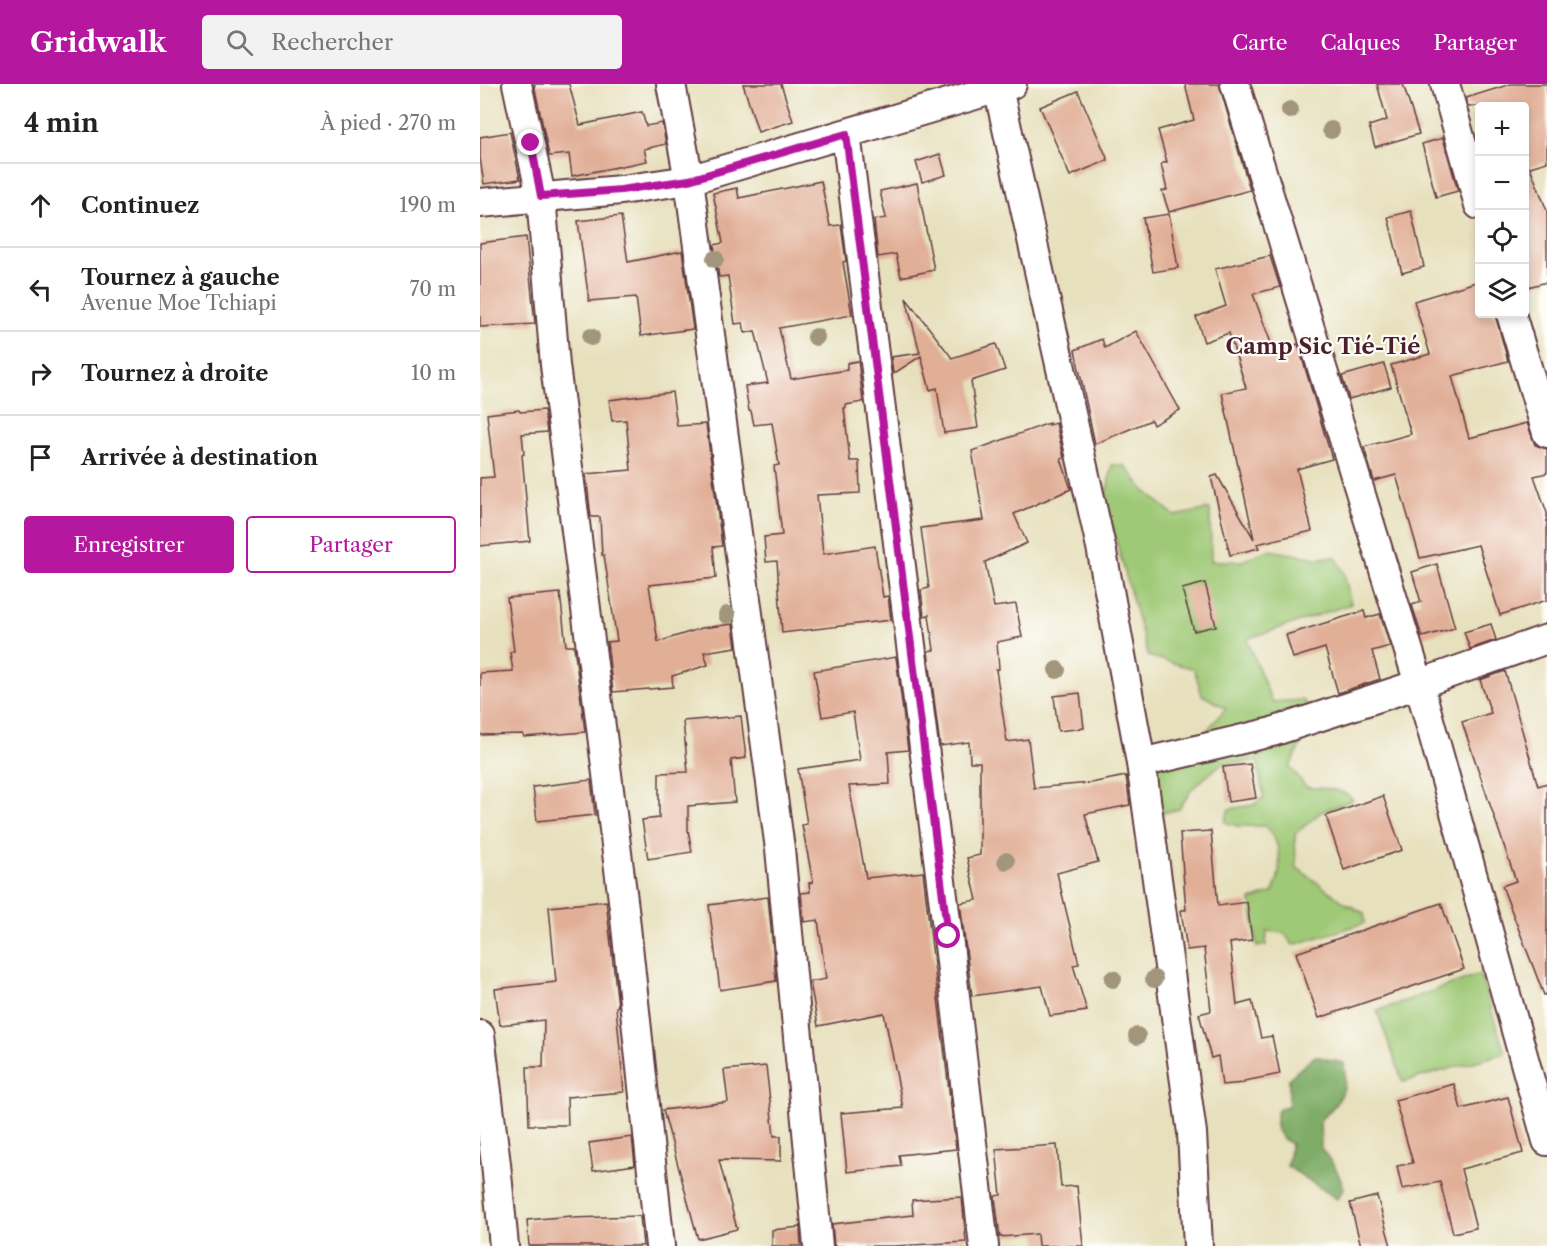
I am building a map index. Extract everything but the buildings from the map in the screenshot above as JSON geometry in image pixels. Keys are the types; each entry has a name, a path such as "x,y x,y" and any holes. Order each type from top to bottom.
{"street":[{"path":"517,84 541,196 555,365 624,908 660,1246"},
{"path":"671,84 689,180 780,849 818,1246"},
{"path":"1235,84 1419,684 1547,1141"},
{"path":"1445,84 1475,191"},
{"path":"480,203 621,190 689,180 1005,86 1101,547 1141,763 1192,1133 1198,1246"},
{"path":"846,134 948,936 984,1246"},
{"path":"1511,318 1547,433"},
{"path":"1141,763 1272,732 1547,639"},
{"path":"480,1035 504,1246"}],"green space":[{"path":"1112,465 1125,466 1145,491 1175,516 1210,509 1211,561 1242,561 1269,550 1317,558 1336,557 1344,573 1351,604 1247,639 1272,702 1302,700 1313,710 1202,736 1226,708 1202,695 1194,669 1148,656 1105,500"},
{"path":"1313,724 1304,737 1290,767 1306,787 1338,791 1353,800 1321,812 1295,834 1296,867 1345,903 1364,913 1365,923 1293,945 1284,933 1267,931 1266,945 1257,947 1251,900 1272,893 1278,877 1278,849 1265,826 1237,826 1225,822 1229,809 1253,805 1264,797 1257,761 1221,764 1192,789 1179,809 1162,813 1147,767"},
{"path":"1480,974 1505,1053 1403,1082 1377,1011"},
{"path":"1315,1056 1344,1063 1344,1089 1338,1101 1320,1120 1321,1148 1336,1169 1344,1188 1337,1199 1287,1166 1291,1144 1282,1138 1276,1126 1278,1110 1289,1105 1289,1078"}],"district":[{"name":"Camp Sic Tié-Tié","path":"1323,346"}],"route":[{"path":"531,143 541,196 621,190 689,180 846,134 948,936"}]}
